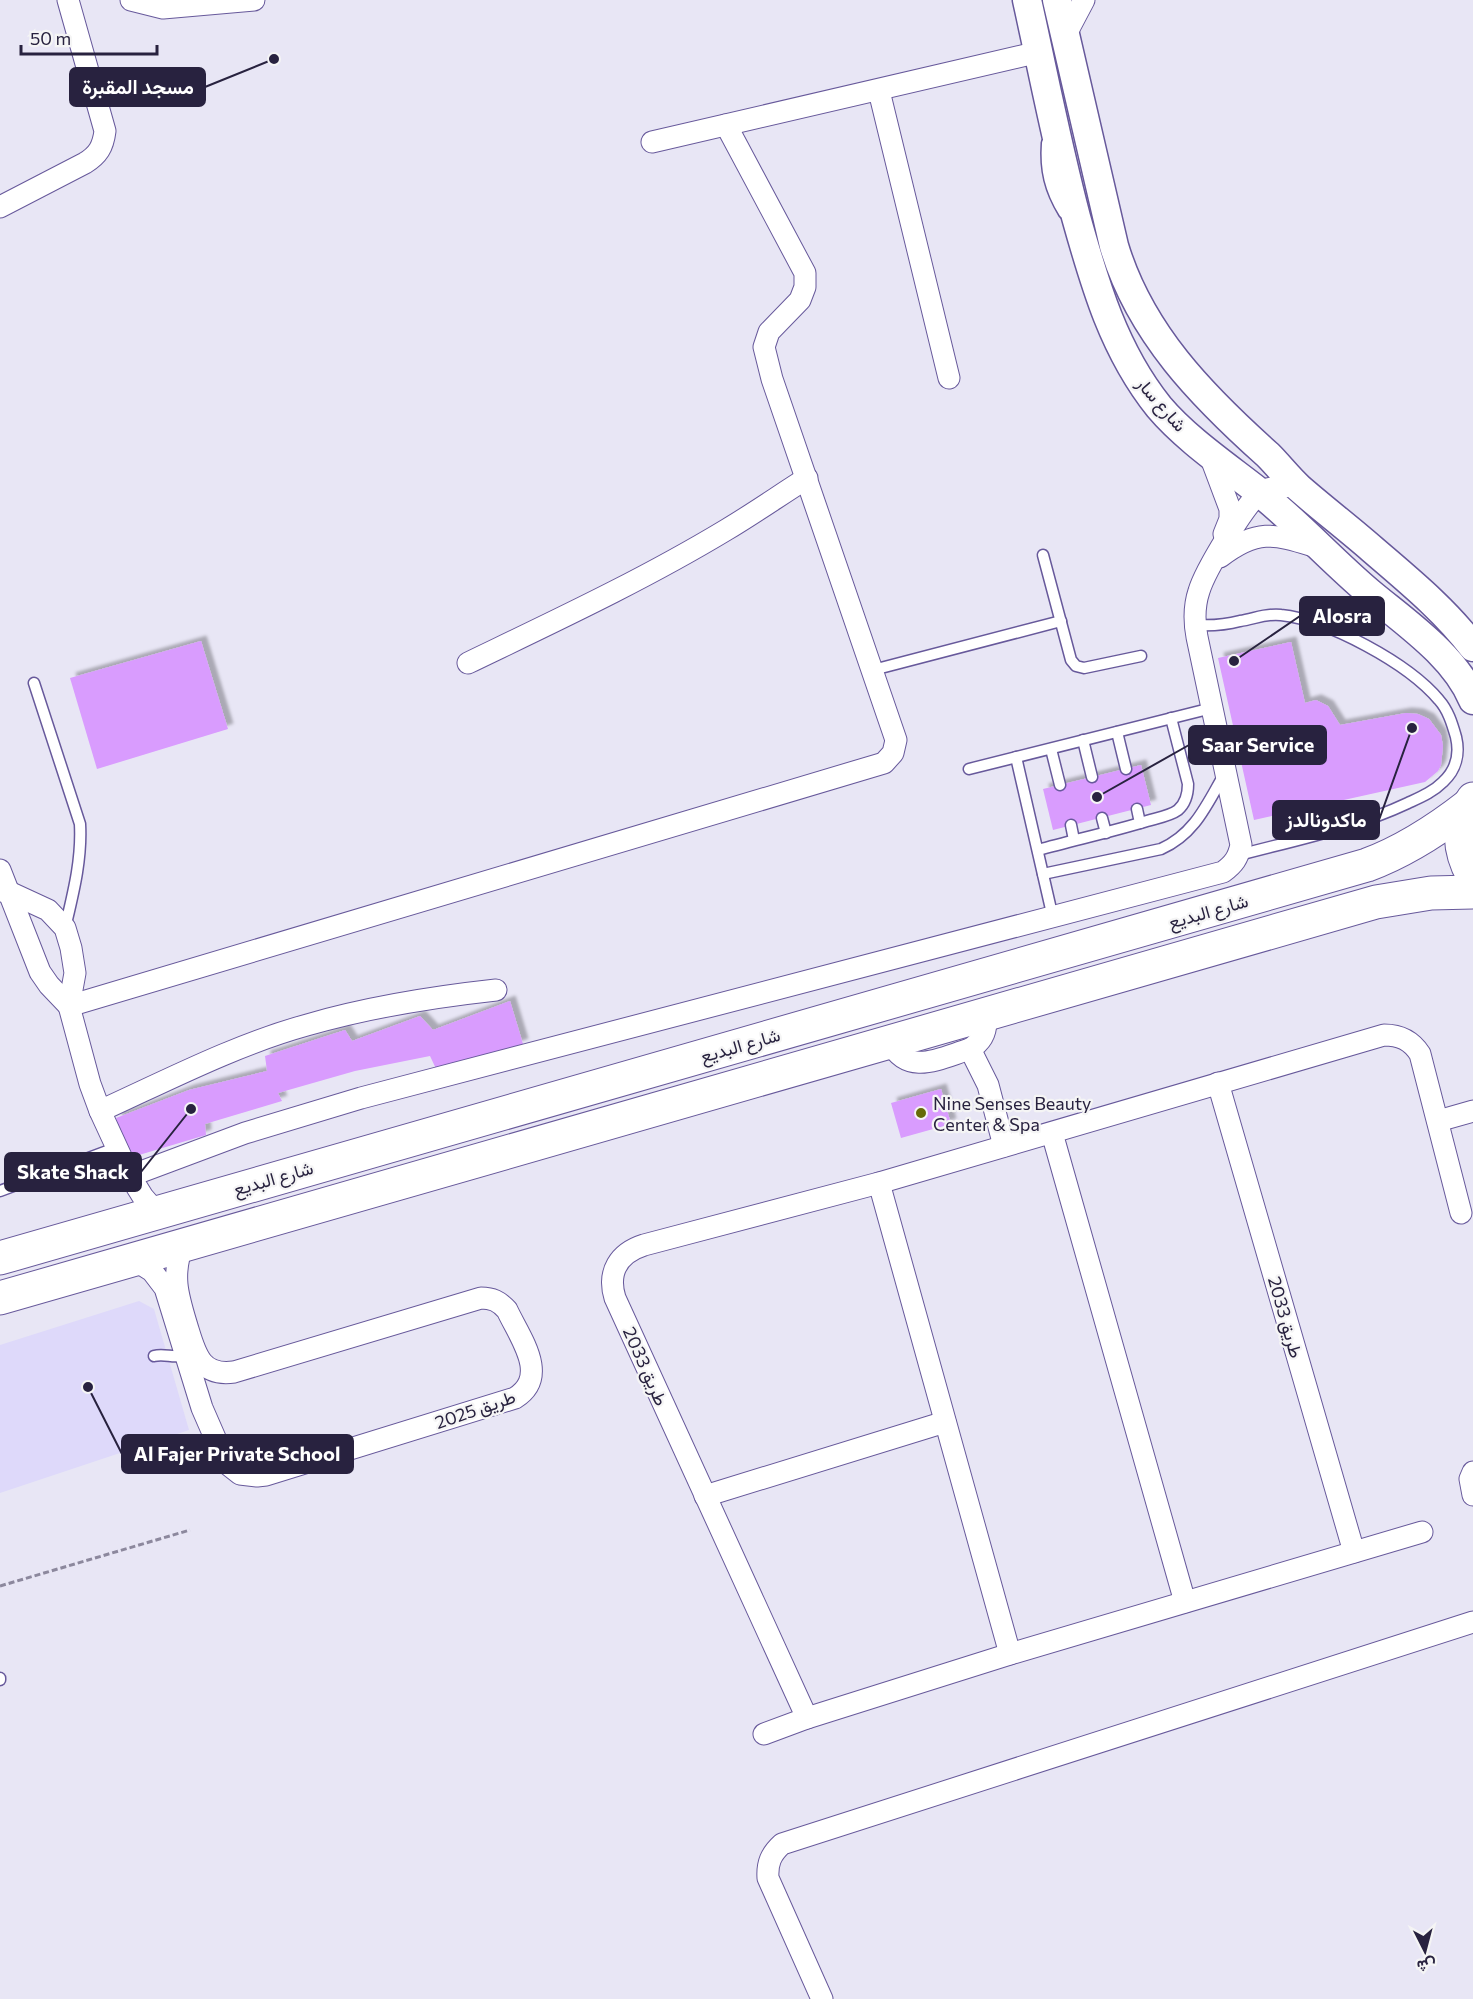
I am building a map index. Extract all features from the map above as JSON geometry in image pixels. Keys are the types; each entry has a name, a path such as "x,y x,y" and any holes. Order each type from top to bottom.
{"main road":[{"path":"1471,802 1462,824 1460,843 1465,861 1473,876"},
{"name":"شارع البديع","path":"0,1258 1367,865 1390,856 1423,838 1471,802"},
{"path":"0,1298 1376,902 1431,893 1473,891"}],"street":[{"path":"1,204 85,163 96,156 104,145 105,131 68,0"},
{"path":"131,0 164,8 254,0"},
{"name":"شارع سار","path":"1027,0 1081,236 1101,303 1111,328 1133,369 1161,408 1209,452 1260,493 1342,569 1452,665 1468,688 1473,700"},
{"path":"1057,0 1114,246 1121,270 1148,324 1185,372 1244,436 1269,456 1297,486 1434,602 1473,647"},
{"path":"1065,36 1084,0"},
{"path":"652,142 879,91 1038,52"},
{"path":"879,91 949,378"},
{"path":"69,1006 884,763 893,753 896,740 772,378 764,347 769,332 800,300 805,287 805,273 726,125"},
{"path":"130,1176 245,1133 361,1098 1223,872 1233,865 1239,855 1241,845 1195,626 1199,590 1230,519 1230,509 1209,452"},
{"path":"468,663 641,577 725,530 807,478"},
{"path":"1212,562 1248,506 1260,493 1265,490 1297,486"},
{"path":"1212,562 1236,545 1260,536 1286,537 1321,548"},
{"path":"0,870 5,891 40,972 69,1006"},
{"path":"5,891 48,910 65,928 75,973 69,1006 90,1084 130,1176 156,1212"},
{"path":"100,1111 244,1046 305,1025 368,1008 432,997 496,990"},
{"path":"890,1042 899,1055 913,1062 928,1062 970,1049 980,1041 987,1021 985,1014"},
{"name":"طريق 2033","path":"807,1718 615,1298 612,1275 623,1255 633,1248 879,1183 1384,1035 1393,1035 1409,1041 1420,1054 1461,1213"},
{"path":"970,1049 988,1085 1004,1146"},
{"name":"طريق 2033","path":"1218,1083 1354,1552"},
{"path":"1438,1120 1473,1111"},
{"path":"1052,1133 1185,1602"},
{"path":"879,1183 1010,1654"},
{"name":"طريق 2025","path":"133,1259 152,1270 165,1288 201,1408 226,1463 240,1474 257,1476 515,1398 527,1388 533,1373 530,1358 507,1310 495,1300 481,1298 234,1372 223,1373 209,1369 198,1359 195,1352 176,1286 177,1265 183,1244"},
{"name":"طريق 2025","path":"201,1408 210,1400 218,1384 234,1372"},
{"path":"705,1496 945,1422"},
{"path":"1473,1472 1470,1479 1473,1495"},
{"path":"764,1734 807,1718 1010,1654 1422,1532"},
{"path":"822,1999 768,1878 770,1859 782,1844 791,1839 1473,1622"}],"lane":[{"path":"1043,555 1071,660 1076,666 1084,668 1141,656"},
{"path":"1195,626 1220,625 1268,614 1293,617 1325,627 1373,650 1402,669 1438,699 1446,710 1457,744 1457,758 1453,771 1431,793 1342,828 1239,855"},
{"path":"873,670 1061,621"},
{"path":"34,682 80,824 81,845 65,928"},
{"path":"969,769 1212,708"},
{"path":"1038,850 1106,833 1178,810 1188,794 1188,784 1171,718"},
{"path":"1117,732 1126,769"},
{"path":"1083,740 1092,777"},
{"path":"1051,748 1060,785"},
{"path":"1016,757 1053,918"},
{"path":"1043,874 1161,849 1173,844 1195,824 1227,770"},
{"path":"1137,809 1140,823"},
{"path":"1102,818 1106,833"},
{"path":"1071,825 1074,840"},
{"path":"0,1191 118,1147"},
{"path":"154,1356 185,1355"}],"path":[{"path":"0,1586 190,1530"}],"shaded area":[{"path":"139,1301 154,1309 189,1430 0,1493 0,1345"}],"building":[{"path":"201,641 228,729 97,769 70,678"},
{"path":"1291,642 1305,703 1316,700 1328,706 1340,725 1406,713 1418,714 1429,719 1441,735 1443,746 1438,771 1425,782 1254,820 1218,658"},
{"path":"1141,765 1151,805 1053,830 1043,789"},
{"path":"510,1001 523,1044 438,1073 430,1056 355,1071 278,1093 282,1101 205,1124 206,1135 129,1158 116,1118 189,1090 267,1071 265,1056 345,1030 352,1041 420,1016 433,1030"},
{"name":"Nine Senses Beauty Center & Spa","path":"941,1089 951,1124 901,1138 891,1103"}],"place":[{"name":"مسجد المقبرة","path":"274,59"},
{"name":"Alosra","path":"1234,661"},
{"name":"ماكدونالدز","path":"1412,728"},
{"name":"Saar Service","path":"1097,797"},
{"name":"Skate Shack","path":"191,1109"},
{"name":"Nine Senses Beauty Center & Spa","path":"921,1113"},
{"name":"Al Fajer Private School","path":"88,1387"}]}
